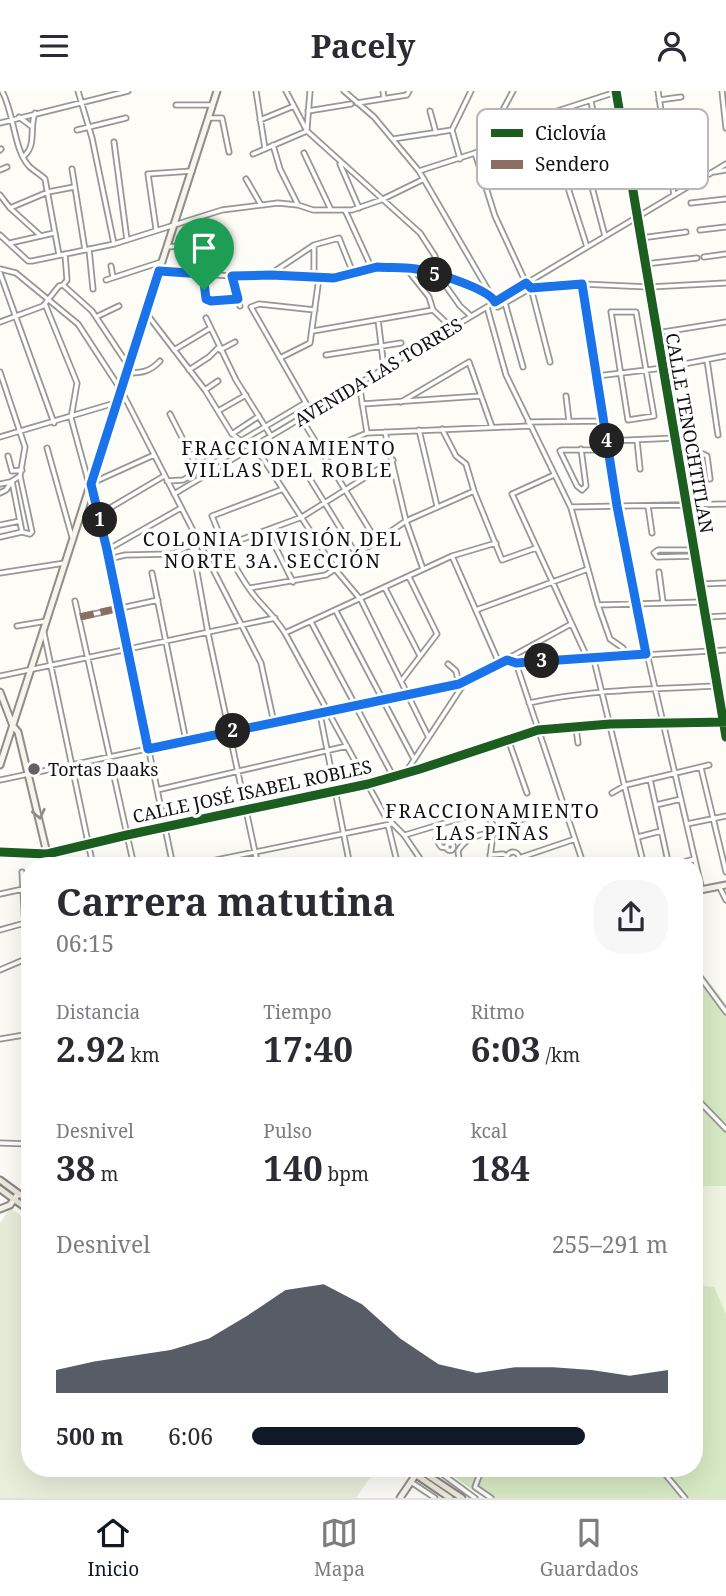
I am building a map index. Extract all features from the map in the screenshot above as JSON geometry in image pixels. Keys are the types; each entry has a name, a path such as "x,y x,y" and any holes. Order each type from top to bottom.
{"main road":[{"path":"0,765 2,751 13,726 217,91"},
{"path":"0,692 18,732 48,857"},
{"path":"703,889 723,885"},
{"path":"0,1179 21,1200"},
{"path":"0,1189 21,1198"},
{"path":"0,1209 21,1196"},
{"path":"400,1498 414,1477"},
{"path":"425,1477 450,1498"},
{"path":"429,1477 461,1498"}],"street":[{"path":"2,91 13,118 15,137 28,165 45,179 59,255"},
{"path":"78,91 89,127 114,244"},
{"path":"103,91 105,97"},
{"path":"0,123 128,91"},
{"path":"256,91 265,149"},
{"path":"286,91 307,131 420,233 435,256"},
{"path":"307,131 310,91"},
{"path":"344,91 393,139 419,171 496,304 505,303 531,288 582,284 649,287 726,283"},
{"path":"383,91 384,98"},
{"path":"357,103 407,95 409,91"},
{"path":"460,159 452,130 471,91"},
{"path":"503,109 513,91"},
{"path":"568,109 616,91"},
{"name":"CALLE TENOCHTITLAN","path":"616,91 619,109"},
{"path":"657,91 660,109"},
{"path":"722,91 726,128"},
{"path":"659,100 681,97"},
{"path":"591,101 592,109"},
{"path":"308,111 351,104"},
{"path":"176,105 213,105"},
{"path":"260,120 294,106"},
{"path":"430,111 436,133"},
{"path":"24,156 33,142 31,127 36,113"},
{"path":"19,117 31,127"},
{"path":"76,130 127,118"},
{"path":"209,118 222,118 229,152"},
{"path":"393,139 452,130"},
{"path":"253,154 307,131"},
{"path":"114,142 127,240"},
{"path":"273,145 280,169 298,205"},
{"path":"304,153 331,210"},
{"path":"419,171 475,153 477,159"},
{"path":"339,162 359,208"},
{"name":"AVENIDA LAS TORRES","path":"710,173 726,164"},
{"path":"0,170 7,167"},
{"path":"72,169 93,289"},
{"path":"710,173 726,170"},
{"path":"156,230 148,174 192,171"},
{"path":"246,179 261,205"},
{"path":"1,237 30,261 114,244 222,210 261,205 298,205 313,210 359,208 424,179"},
{"path":"9,208 48,192 75,187"},
{"path":"486,189 495,216 526,283 531,288 550,362"},
{"path":"568,189 587,247"},
{"path":"593,189 605,236"},
{"name":"CALLE TENOCHTITLAN","path":"632,189 726,737"},
{"path":"673,189 674,195"},
{"name":"AVENIDA LAS TORRES","path":"174,494 471,316 488,310 526,283 684,189"},
{"path":"0,196 9,208 41,236"},
{"path":"691,203 726,199"},
{"path":"345,210 372,269"},
{"path":"701,230 726,227"},
{"path":"640,238 686,232"},
{"path":"10,243 54,233"},
{"path":"271,275 314,245 340,238 353,273"},
{"path":"167,247 223,242"},
{"path":"280,358 310,343 315,310 314,245"},
{"path":"0,322 46,301 59,286 64,285 67,280 65,254"},
{"path":"704,257 726,254"},
{"path":"645,264 697,258"},
{"path":"106,279 163,261"},
{"path":"111,266 113,277"},
{"path":"159,271 334,278 372,269 406,268 438,275 492,296"},
{"path":"406,268 429,297 433,310 452,328"},
{"path":"54,423 0,271 16,273 46,301 78,324 121,390 261,663 274,724"},
{"path":"203,274 208,301 238,299"},
{"path":"438,275 460,306 471,316"},
{"path":"232,276 240,306"},
{"path":"582,284 635,602 695,857"},
{"path":"64,285 96,317 129,366"},
{"path":"46,301 76,383 71,418 107,550 171,857"},
{"path":"505,303 523,367"},
{"path":"311,412 251,307 259,304 315,310"},
{"path":"96,317 119,306"},
{"path":"313,331 433,310"},
{"path":"488,310 506,375 570,507 610,639 623,648 625,655"},
{"path":"636,311 646,370 654,416 628,420 611,312 636,311"},
{"path":"146,313 205,390 232,434 262,457 335,569 361,600 428,736"},
{"path":"206,319 219,349 271,436"},
{"path":"378,320 384,369"},
{"path":"657,333 726,322"},
{"path":"174,350 209,329"},
{"path":"189,370 219,349 235,342"},
{"path":"326,355 401,343"},
{"path":"597,376 663,368 726,356"},
{"path":"707,360 718,435"},
{"path":"127,373 144,372 154,368 160,361"},
{"path":"401,401 469,362 492,427"},
{"path":"0,372 22,432 25,447 20,476 32,532 0,537"},
{"path":"205,390 218,381"},
{"path":"359,383 367,433"},
{"path":"218,411 246,395"},
{"path":"362,404 481,396"},
{"path":"566,396 569,421"},
{"path":"0,437 117,403"},
{"path":"98,515 166,478 183,480 305,403"},
{"path":"170,414 202,477"},
{"path":"232,434 259,416"},
{"path":"301,418 376,540"},
{"path":"343,443 367,433 604,421"},
{"path":"442,429 456,457 466,464 502,560 536,548"},
{"path":"419,430 439,505 444,512"},
{"path":"385,432 406,521 423,569"},
{"path":"607,441 675,438"},
{"path":"637,440 640,469"},
{"path":"47,448 73,540"},
{"path":"581,449 586,486 582,490 577,487 560,454 562,450 581,449 608,450"},
{"path":"91,484 154,455"},
{"path":"678,455 707,456 710,479"},
{"path":"8,456 12,471 22,470"},
{"path":"224,546 302,517 393,460"},
{"path":"302,466 356,554"},
{"path":"554,474 512,494 587,657"},
{"path":"0,484 20,476"},
{"path":"0,493 6,490 12,481"},
{"path":"12,481 22,532"},
{"path":"284,489 212,516 224,546 250,588 285,633 348,746 390,825 396,857"},
{"path":"250,588 326,575 406,521 474,491"},
{"path":"570,507 726,504"},
{"path":"648,506 652,533"},
{"path":"107,550 181,508"},
{"path":"18,512 28,510"},
{"path":"0,525 20,521"},
{"path":"267,530 293,582"},
{"path":"109,559 125,555 172,554 198,542"},
{"path":"285,633 452,556 496,543"},
{"path":"694,550 658,549 654,553 657,557 695,557"},
{"path":"452,556 500,664"},
{"path":"195,561 256,857"},
{"path":"0,573 65,563"},
{"path":"476,610 588,569"},
{"path":"659,572 663,602"},
{"path":"152,573 186,741"},
{"path":"402,681 437,634 409,577"},
{"path":"700,584 726,583"},
{"path":"385,588 420,656"},
{"path":"80,617 158,600"},
{"path":"75,601 132,857"},
{"path":"598,605 703,602"},
{"path":"139,604 140,612"},
{"path":"336,611 414,759"},
{"path":"705,617 726,616"},
{"path":"0,676 275,618"},
{"path":"18,626 47,621"},
{"path":"311,622 393,776"},
{"path":"0,780 459,684 571,624"},
{"path":"43,631 91,857"},
{"path":"507,660 516,663 593,656 726,650"},
{"path":"593,656 642,857"},
{"path":"516,663 581,857"},
{"path":"448,664 456,671 459,684"},
{"path":"404,773 465,682"},
{"path":"530,703 565,695 602,691 717,686"},
{"path":"320,714 348,857"},
{"name":"CALLE JOSÉ ISABEL ROBLES","path":"0,852 47,854 368,784 538,730 610,724 725,722"},
{"path":"576,727 578,743"},
{"path":"508,739 527,793"},
{"path":"157,790 348,746"},
{"path":"611,793 626,785 709,765"},
{"path":"701,768 726,872"},
{"path":"650,779 667,857"},
{"path":"656,805 681,799"},
{"path":"512,823 564,805"},
{"path":"404,835 472,813"},
{"path":"486,815 491,820 493,832 490,855 507,856 514,852 518,857"},
{"path":"687,824 726,817"},
{"path":"234,857 390,825 404,835 419,857"},
{"path":"638,837 661,831"},
{"path":"456,850 468,839 493,832"},
{"path":"436,839 441,847 447,848 452,844 458,857"},
{"path":"522,857 575,839"},
{"path":"723,885 726,900"},
{"path":"0,894 21,889"},
{"path":"0,930 21,924"},
{"path":"0,970 21,961"},
{"path":"703,981 726,1012"},
{"path":"0,1039 21,1036"},
{"path":"703,1105 726,1129"},
{"path":"0,1143 21,1144"},
{"path":"446,1477 475,1498"},
{"path":"479,1477 475,1487 491,1498"},
{"path":"668,1477 685,1498"},
{"path":"411,1482 434,1497 438,1490"}],"green space":[{"path":"703,974 726,1004 726,1498 485,1498 454,1477 703,1477"},
{"path":"703,1186 726,1186 726,1314 714,1287 703,1286"},
{"path":"10,1208 21,1216 21,1477 371,1477 356,1498 0,1498 0,1223"}],"marked path":[{"path":"80,617 119,608"}],"cycle path":[{"path":"616,91 619,109"},
{"path":"633,189 726,737"},
{"path":"0,852 47,854 368,784 538,730 610,724 726,722"}],"place":[{"name":"Tortas Daaks","path":"34,769"}],"district":[{"name":"FRACCIONAMIENTO VILLAS DEL ROBLE","path":"289,459"},
{"name":"COLONIA DIVISIÓN DEL NORTE 3A. SECCIÓN","path":"273,550"},
{"name":"FRACCIONAMIENTO LAS PIÑAS","path":"493,822"}],"route":[{"path":"377,267 418,269 492,296 495,302 526,283 531,288 582,284 617,506 646,654 516,663 507,660 459,684 148,749 91,484 159,271 203,274 204,290 208,301 238,299 232,276 334,278 377,267"}]}
